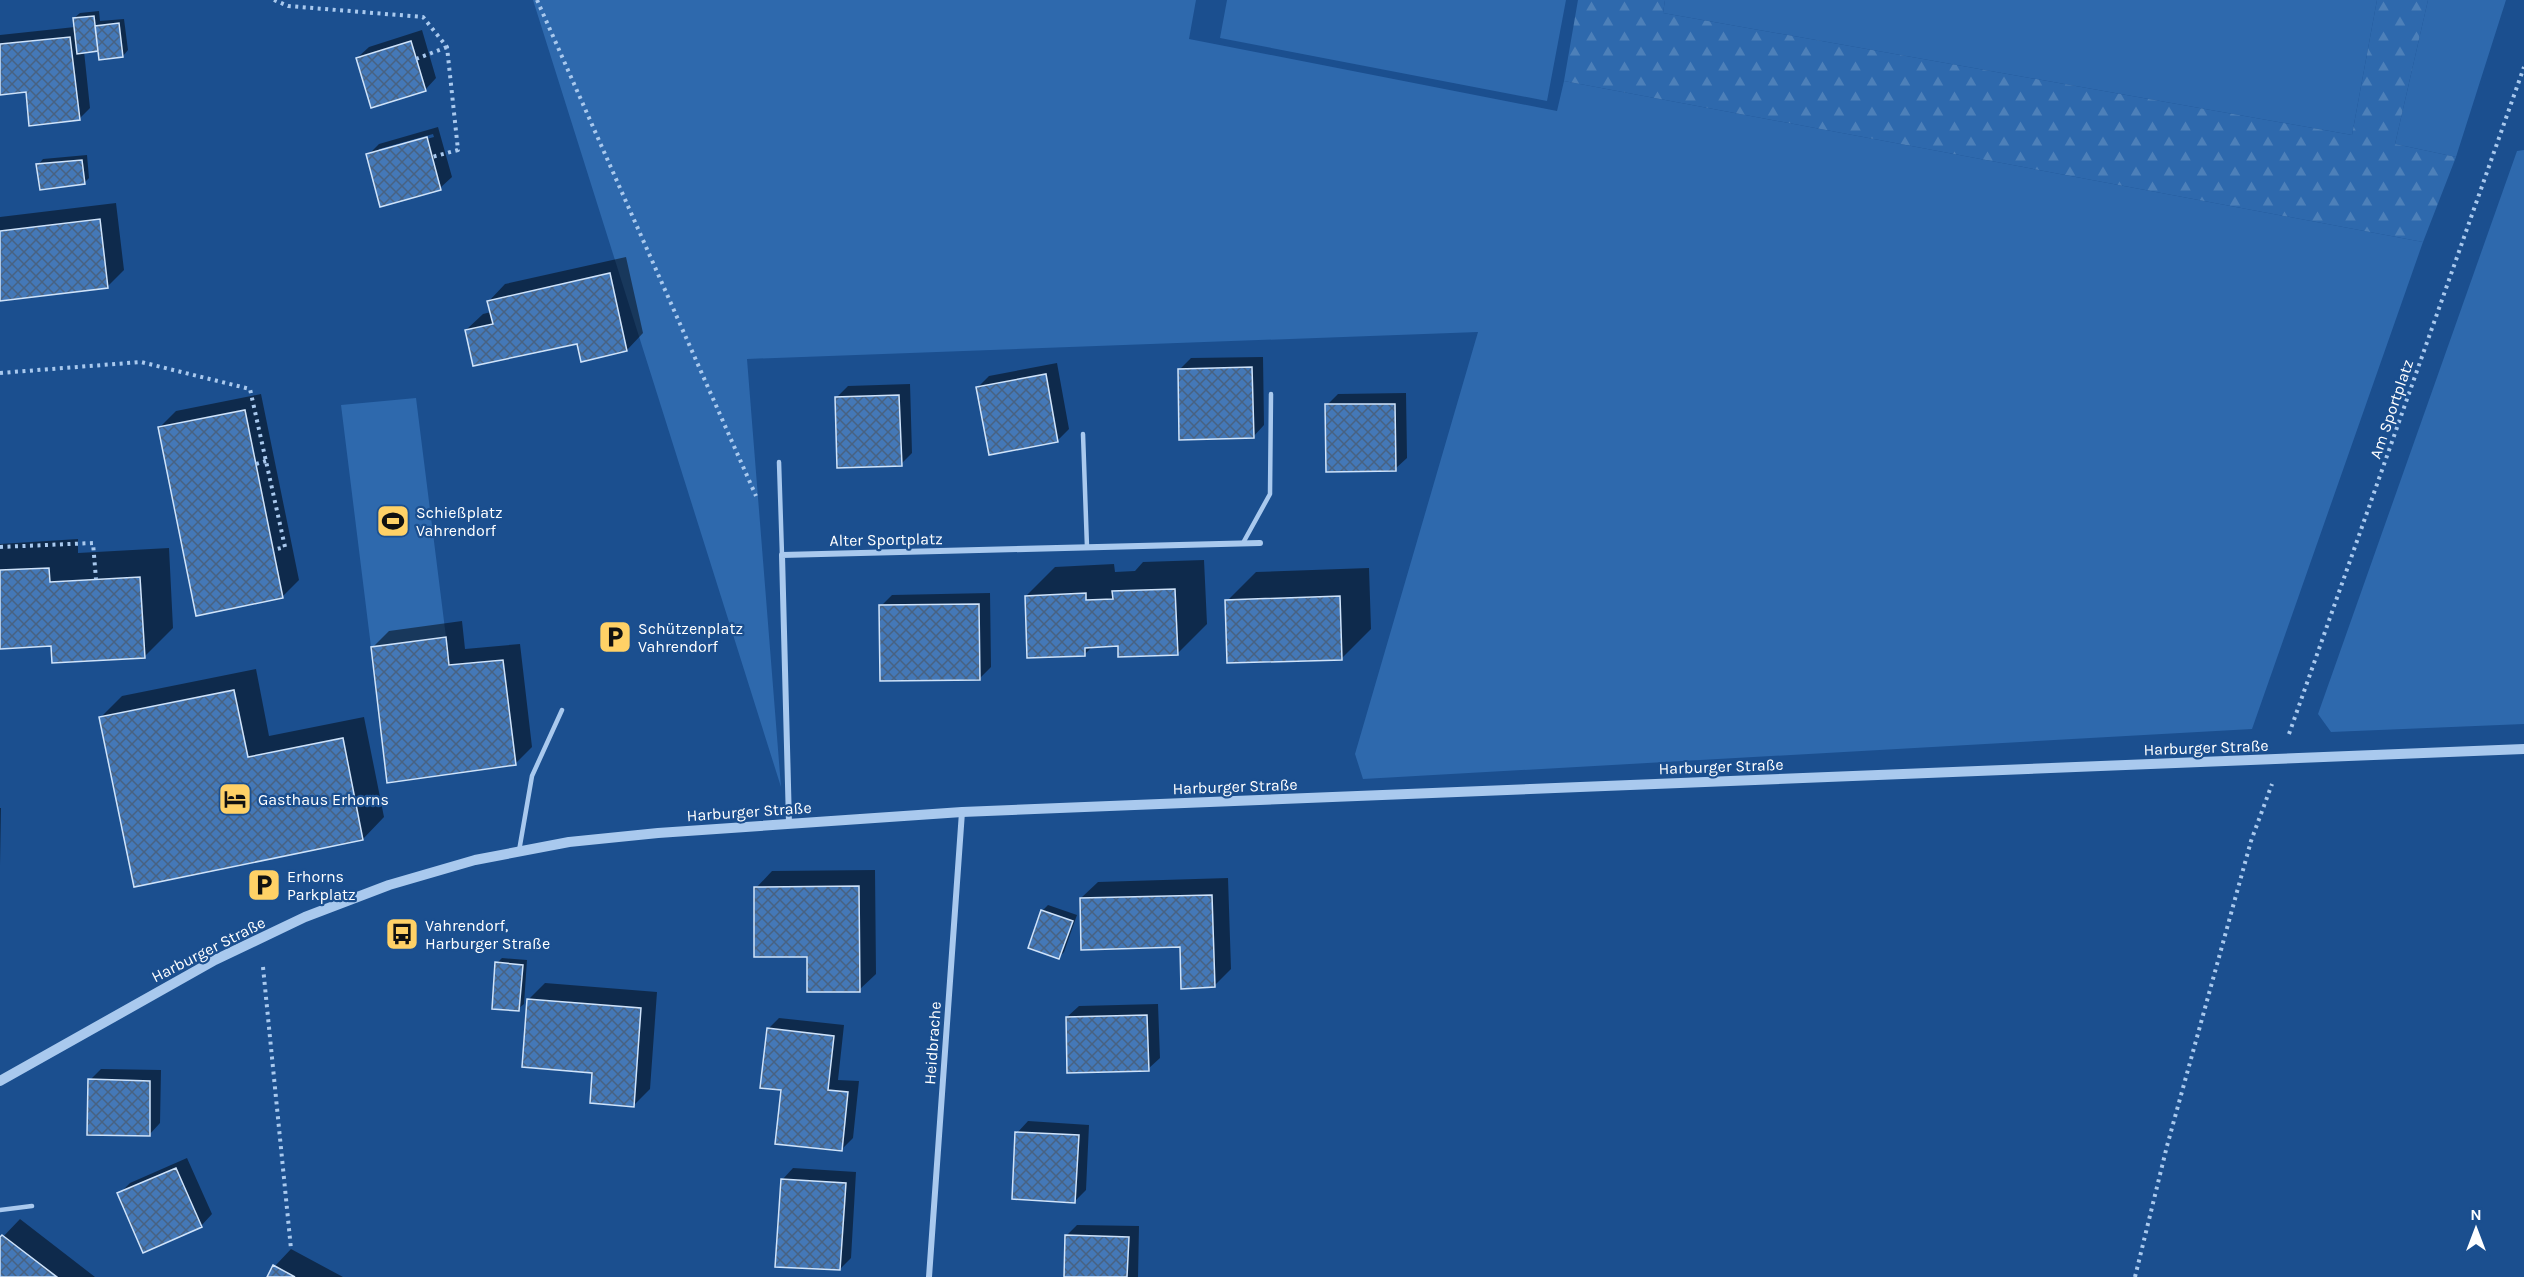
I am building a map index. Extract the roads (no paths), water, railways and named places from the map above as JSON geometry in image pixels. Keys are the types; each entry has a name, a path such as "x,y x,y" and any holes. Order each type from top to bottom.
{"street":[{"name":"Alter Sportplatz","path":"782,555 1260,543"},
{"path":"782,555 789,823"},
{"name":"Harburger Straße","path":"0,1081 215,960 305,917 389,885 475,860 580,840 962,812 2524,749"},
{"name":"Heidbrache","path":"929,1277 962,812"}],"lane":[{"path":"1243,543 1270,494 1271,394"},
{"path":"1083,434 1087,547"},
{"path":"779,462 782,555"},
{"path":"519,851 532,776 562,710"},
{"path":"0,1210 32,1206"}],"place":[{"name":"Schießplatz Vahrendorf","path":"393,521"},
{"name":"Schützenplatz Vahrendorf","path":"615,637"},
{"name":"Gasthaus Erhorns","path":"235,799"},
{"name":"Erhorns Parkplatz","path":"264,885"},
{"name":"Vahrendorf, Harburger Straße","path":"402,934"}]}
